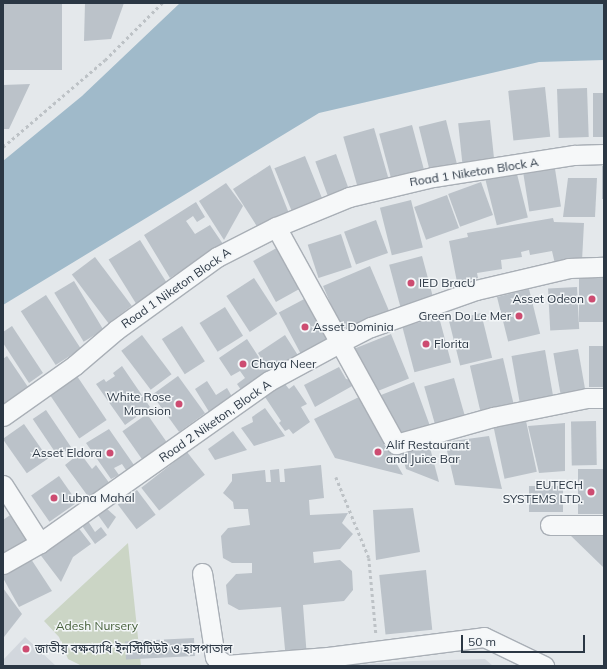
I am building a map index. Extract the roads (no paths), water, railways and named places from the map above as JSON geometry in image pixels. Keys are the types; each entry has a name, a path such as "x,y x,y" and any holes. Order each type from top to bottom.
{"street":[{"name":"Road 1 Niketon Block A","path":"3,416 76,366 116,330 217,256 276,227 348,197 433,177 574,155 604,154"},
{"path":"276,227 396,444 493,416 587,398 604,398"},
{"name":"Road 2 Niketon, Block A","path":"3,564 40,543 269,381 371,327 476,290 569,268 604,267"},
{"path":"3,485 40,543"},
{"path":"550,525 604,525"},
{"path":"202,573 215,657 220,663 226,665 377,650 484,637 544,666"}],"water":[{"path":"180,3 604,3 604,60 539,62 319,113 3,305 3,161 82,96"}],"place":[{"name":"IED BracU","path":"411,283"},
{"name":"Asset Odeon","path":"592,299"},
{"name":"Green Do Le Mer","path":"519,316"},
{"name":"Asset Dominia","path":"305,327"},
{"name":"Florita","path":"426,344"},
{"name":"Chaya Neer","path":"243,364"},
{"name":"White Rose Mansion","path":"179,404"},
{"name":"Alif Restaurant and Juice Bar","path":"378,452"},
{"name":"Asset Eldora","path":"110,453"},
{"name":"EUTECH SYSTEMS LTD.","path":"591,492"},
{"name":"Lubna Mahal","path":"54,498"},
{"name":"জাতীয় বক্ষব্যাধি ইনস্টিটিউট ও হাসপাতাল","path":"26,649"}],"park label":[{"name":"Adesh Nursery","path":"97,626"}]}
